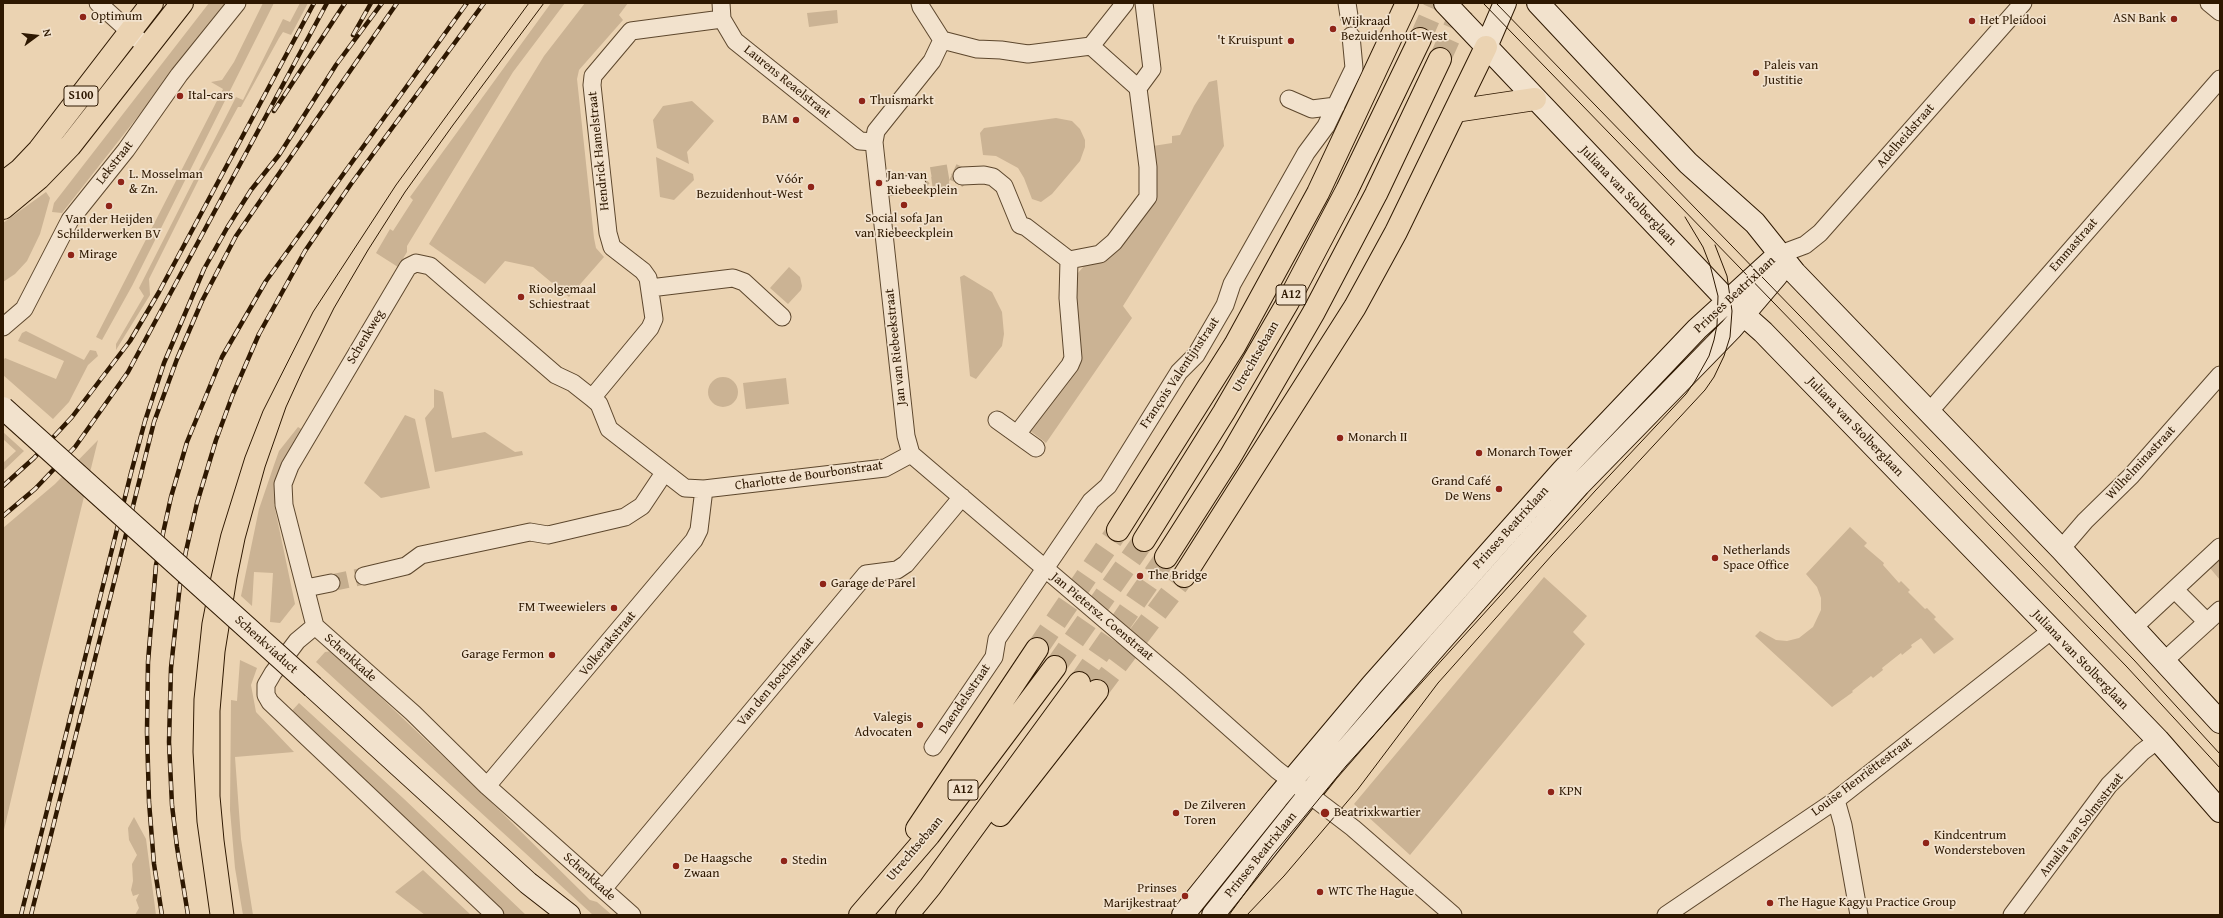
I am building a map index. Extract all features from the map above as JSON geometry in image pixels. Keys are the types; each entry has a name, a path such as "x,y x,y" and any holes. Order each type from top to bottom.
{"main road":[{"name":"S100","path":"3,183 20,170 38,150 152,3"},
{"path":"1118,530 1235,345 1318,193 1407,4"},
{"name":"S100","path":"3,208 39,178 66,151 148,48 175,6"},
{"name":"Utrechtsebaan","path":"1144,540 1224,412 1288,302 1347,190 1420,39"},
{"path":"1184,576 1355,307 1396,232 1486,47"},
{"name":"A12","path":"1166,557 1242,438 1314,312 1376,194 1440,59"},
{"path":"1455,111 1536,99"},
{"path":"862,912 971,745 1037,649"},
{"name":"Utrechtsebaan","path":"862,912 929,835 1055,667"},
{"path":"907,915 930,887 1003,812 1088,687"}],"street":[{"path":"98,3 117,18 129,32 148,48"},
{"name":"Lekstraat","path":"3,327 24,309 70,220 126,150 179,75 237,3"},
{"path":"920,3 921,8 942,40 977,49 1001,50 1028,54 1090,46 1125,3"},
{"path":"1138,88 1152,69 1144,3"},
{"name":"Juliana van Stolberglaan","path":"1445,3 1734,307 1763,332 2158,740 2220,810"},
{"path":"1486,47 1504,3"},
{"path":"1538,3 1688,163 1754,223 1778,255 2061,550 2220,722"},
{"name":"Adelheidstraat","path":"1778,255 1805,245 1820,233 2023,3"},
{"path":"2209,3 2220,12"},
{"name":"Laurens Reaelstraat","path":"722,11 735,41 860,141 874,142"},
{"name":"Hendrick Hamelstraat","path":"592,398 650,328 654,319 648,278 644,271 612,247 608,233 592,85 593,76 631,31 722,11"},
{"name":"François Valentijnstraat","path":"1045,569 1091,502 1108,486 1179,372 1196,355 1225,305 1232,284 1306,153 1326,126 1354,68 1351,36"},
{"path":"917,184 879,187 874,142 876,131 932,61 942,40"},
{"path":"962,176 984,175 993,177 1004,186 1020,225 1026,227 1069,260 1100,254 1114,242 1148,196 1148,167 1138,88 1090,46"},
{"name":"Emmastraat","path":"1929,412 2220,79"},
{"path":"1289,99 1312,109 1336,106"},
{"name":"Jan van Riebeekstraat","path":"879,187 906,436 911,454"},
{"name":"Prinses Beatrixlaan","path":"1183,915 1291,780 1403,649 1563,470 1635,393 1734,307 1778,255"},
{"path":"1017,434 1073,358 1068,298 1069,260"},
{"name":"Schenkweg","path":"315,626 284,505 283,484 290,466 408,268 416,263 430,266 556,375 573,383 592,398 599,404 608,429 664,473"},
{"path":"650,288 733,278 744,282 782,317"},
{"name":"Prinses Beatrixlaan","path":"1213,915 1309,794 1438,644 1579,485 1731,329 1734,307"},
{"name":"Wilhelminastraat","path":"2061,550 2085,521 2131,476 2220,375"},
{"name":"Schenkviaduct","path":"3,408 528,883 569,915"},
{"path":"998,420 1036,448"},
{"name":"Jan Pietersz. Coenstraat","path":"911,454 1291,780"},
{"name":"Charlotte de Bourbonstraat","path":"664,473 685,488 704,489 885,468 911,454"},
{"path":"364,576 406,566 421,555 530,532 548,535 625,517 642,506 664,473"},
{"name":"Volkerakstraat","path":"487,786 694,540 699,530 704,489"},
{"name":"Van den Boschstraat","path":"603,889 866,574 897,570 906,564 962,497"},
{"path":"2133,628 2220,547"},
{"name":"Daendelsstraat","path":"933,747 994,657 997,639 1045,569"},
{"path":"306,588 331,583"},
{"path":"2175,590 2207,622"},
{"path":"2164,661 2220,610"},
{"name":"Schenkkade","path":"495,915 270,702 265,690 269,679 297,641 315,626 413,713 487,786 632,915"},
{"name":"Louise Henriëttestraat","path":"1666,915 1836,800 2052,630"},
{"name":"Amalia van Solmsstraat","path":"2012,915 2110,785 2142,752 2158,740"},
{"path":"1291,780 1353,828 1452,915"},
{"path":"1836,800 1843,825 1859,915"},
{"name":"Schenkviaduct","path":"528,883 553,915"}],"shaded area":[{"path":"209,3 227,3 62,213 52,212 54,203"},
{"path":"263,3 274,3 132,286 102,340 96,337 223,89 211,82 222,80 234,62"},
{"path":"300,3 308,3 291,35 283,32 241,107 238,107 202,173 149,279 150,295 116,350 116,344 144,296 139,288 236,97 243,100 283,19 290,22"},
{"path":"551,3 565,3 513,72 407,246 407,252 398,267 376,253 390,229 393,231 413,200 410,197"},
{"path":"585,3 628,3 619,15 623,20 579,70 577,79 594,238 596,248 604,257 569,297 533,267 505,261 485,284 429,244 544,56"},
{"path":"837,10 838,23 809,27 807,13"},
{"path":"1217,80 1224,146 1123,306 1132,318 1046,443 1029,430 1080,356 1081,345 1074,307 1074,284 1078,273 1084,266 1106,261 1146,210 1153,146 1172,143 1172,136 1180,135 1194,106 1209,82"},
{"path":"692,101 714,121 687,152 689,164 657,148 653,120 663,106"},
{"path":"1056,118 1072,121 1080,129 1085,140 1085,147 1080,161 1052,194 1041,202 1032,199 1024,178 1018,168 996,156 983,155 980,133 984,128"},
{"path":"656,157 693,174 694,180 674,200 660,197"},
{"path":"46,192 50,198 40,234 27,261 15,274 3,282 3,223"},
{"path":"789,267 800,277 802,286 801,290 788,304 770,288"},
{"path":"964,275 992,292 1002,312 1004,334 1002,346 976,379 970,376 960,277"},
{"path":"26,331 84,360 90,350 96,351 98,356 88,365 69,402 53,419 3,375 3,361 5,358 56,379 64,361 18,341 22,333"},
{"path":"723,377 734,381 738,392 734,403 723,407 712,403 708,392 712,381"},
{"path":"786,378 789,404 746,409 743,383"},
{"path":"434,389 443,392 452,438 485,432 515,452 522,451 523,455 435,472 425,418 434,407"},
{"path":"405,415 415,419 430,488 381,498 364,483"},
{"path":"298,427 303,430 279,502 274,504 295,604 280,623 270,622 273,573 254,572 252,606 241,596 259,509 279,451"},
{"path":"3,432 24,451 3,471 3,463 16,451 3,439"},
{"path":"98,440 41,671 3,834 3,528 55,484"},
{"path":"1850,527 1867,543 1864,546 1884,563 1883,565 1899,583 1901,581 1910,590 1908,592 1925,609 1927,608 1936,617 1934,619 1954,639 1934,654 1921,638 1911,645 1912,647 1902,655 1901,653 1882,668 1883,670 1873,678 1871,676 1852,691 1853,692 1832,707 1755,636 1760,631 1776,640 1787,641 1799,638 1813,627 1821,610 1821,598 1817,587 1806,574"},
{"path":"2220,559 2220,580 2210,568"},
{"path":"1544,577 1587,616 1573,632 1585,644 1410,855 1354,804"},
{"path":"332,651 492,803 590,900 597,902 612,915 593,915 316,662 325,652"},
{"path":"240,660 257,668 251,685 256,712 294,752 235,757 241,839 253,915 243,915 235,868 230,810 231,700 237,701"},
{"path":"299,703 403,798 526,915 505,915 288,715"},
{"path":"134,817 146,839 156,915 135,915 139,908 136,900 139,894 133,896 131,890 133,881 132,864 137,855 129,840 128,828"},
{"path":"423,870 471,915 425,915 395,892"}],"tunnel":[{"path":"1420,39 1436,3"},
{"path":"1440,59 1465,3"},
{"path":"953,172 962,176 955,182 926,186 917,184 924,177 953,172"},
{"path":"1037,649 1118,530"},
{"path":"1055,667 1144,540"},
{"path":"1079,683 1166,557"},
{"path":"331,583 364,576"},
{"path":"1097,691 1184,576"}],"tram line":[{"path":"210,915 197,822 193,752 194,699 202,623 211,577 221,534 245,457 263,411 313,312 396,185 529,3"},
{"path":"234,915 220,796 220,711 225,652 237,578 245,539 265,467 286,407 302,372 334,308 368,250 405,192 544,3"},
{"path":"1483,3 2127,667 2220,768"},
{"path":"1496,3 2134,660 2220,754"},
{"path":"1229,915 1272,856 1346,766 1595,491 1686,394 1695,381 1709,356 1714,340 1717,325 1718,296 1710,265 1703,247 1685,217"},
{"path":"1247,915 1284,876 1358,789 1438,683 1552,555 1705,390 1714,377 1724,356 1730,337 1732,311 1727,276 1715,245"}],"railway":[{"path":"3,486 34,458 72,417 130,341 159,292 314,3"},
{"path":"3,516 35,489 75,447 128,372 327,3"},
{"path":"274,111 345,3"},
{"path":"353,35 371,3"},
{"path":"21,915 131,473 145,421 164,363 204,269 227,228 251,190 279,155 336,65 382,3"},
{"path":"31,915 154,422 177,359 202,301 236,236 397,3"},
{"path":"162,915 154,864 149,802 147,732 148,662 156,565 171,497 187,442 222,357 266,281 467,3"},
{"path":"188,915 172,805 169,742 171,668 180,584 186,551 197,503 216,440 233,394 259,334 305,251 351,184 484,3"}],"place":[{"name":"Optimum","path":"83,17"},
{"name":"ASN Bank","path":"2174,19"},
{"name":"Het Pleidooi","path":"1972,21"},
{"name":"Wijkraad Bezuidenhout-West","path":"1333,29"},
{"name":"'t Kruispunt","path":"1291,41"},
{"name":"Paleis van Justitie","path":"1756,73"},
{"name":"Ital-cars","path":"180,96"},
{"name":"Thuismarkt","path":"862,101"},
{"name":"BAM","path":"796,120"},
{"name":"L. Mosselman & Zn.","path":"121,182"},
{"name":"Jan van Riebeekplein","path":"879,183"},
{"name":"Vóór Bezuidenhout-West","path":"811,187"},
{"name":"Social sofa Jan van Riebeeckplein","path":"904,205"},
{"name":"Van der Heijden Schilderwerken BV","path":"109,206"},
{"name":"Mirage","path":"71,255"},
{"name":"Rioolgemaal Schiestraat","path":"521,297"},
{"name":"Monarch II","path":"1340,438"},
{"name":"Monarch Tower","path":"1479,453"},
{"name":"Grand Café De Wens","path":"1499,489"},
{"name":"Netherlands Space Office","path":"1715,558"},
{"name":"The Bridge","path":"1140,576"},
{"name":"Garage de Parel","path":"823,584"},
{"name":"FM Tweewielers","path":"614,608"},
{"name":"Garage Fermon","path":"552,655"},
{"name":"Valegis Advocaten","path":"920,725"},
{"name":"KPN","path":"1551,792"},
{"name":"De Zilveren Toren","path":"1176,813"},
{"name":"Beatrixkwartier","path":"1325,813"},
{"name":"Kindcentrum Wondersteboven","path":"1926,843"},
{"name":"Stedin","path":"784,861"},
{"name":"De Haagsche Zwaan","path":"676,866"},
{"name":"WTC The Hague","path":"1320,892"},
{"name":"Prinses Marijkestraat","path":"1185,896"},
{"name":"The Hague Kagyu Practice Group","path":"1770,903"}]}
